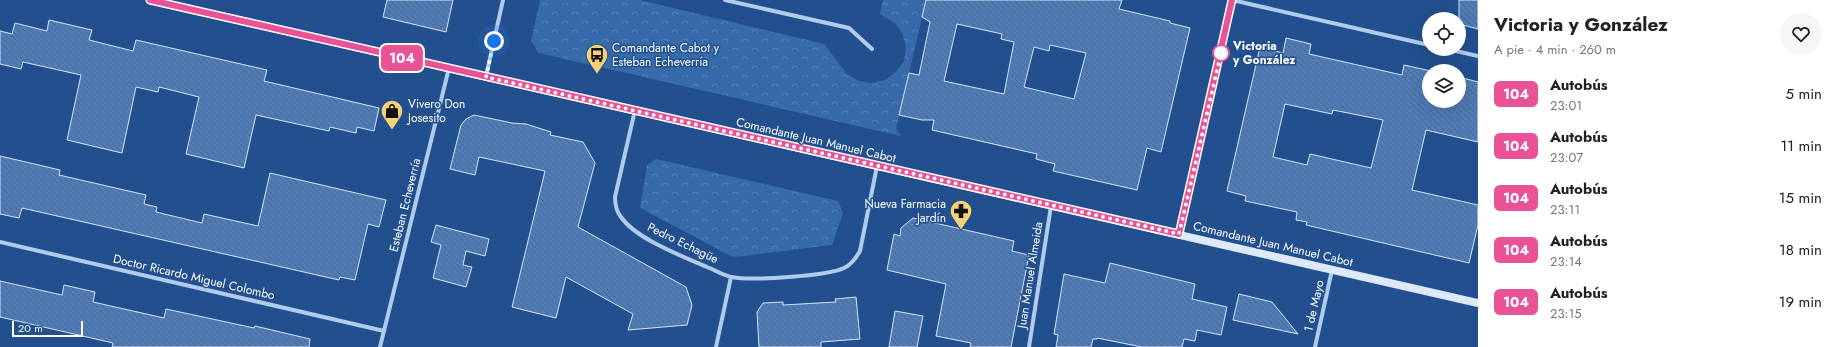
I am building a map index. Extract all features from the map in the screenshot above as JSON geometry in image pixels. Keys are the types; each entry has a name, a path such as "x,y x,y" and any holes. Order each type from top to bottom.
{"main road":[{"name":"Comandante Juan Manuel Cabot","path":"150,0 1478,303"}],"street":[{"path":"486,77 504,0"},
{"path":"725,0 849,28 872,49"},
{"path":"1179,234 1232,0 1422,43"},
{"path":"1466,53 1478,56"},
{"name":"Esteban Echeverría","path":"380,347 449,68"},
{"name":"Pedro Echagüe","path":"635,110 615,197 615,205 621,217 635,231 672,252 731,277 776,278 833,272 844,268 854,261 860,251 877,166"},
{"name":"Juan Manuel Almeida","path":"1029,347 1051,206"},
{"name":"Doctor Ricardo Miguel Colombo","path":"0,242 384,331"},
{"name":"1 de Mayo","path":"1315,347 1332,269"},
{"path":"716,347 731,277"}],"green space":[{"path":"540,0 640,0 824,44 847,74 859,81 872,83 885,80 896,72 904,61 906,48 903,35 896,24 880,14 883,0 926,0 896,129 901,136 539,53 531,41"},
{"path":"656,159 838,201 843,213 832,245 733,257 640,208 647,165"}],"building":[{"path":"387,0 453,0 446,32 383,17"},
{"path":"926,0 1122,0 1119,9 1170,21 1170,23 1190,28 1161,152 1147,148 1137,190 1053,171 1055,164 1036,159 1037,154 932,130 934,120 922,120 899,115 909,73 919,75 930,22 922,17","holes":["957,24 1002,34 1001,39 1014,42 1004,94 944,81","1050,45 1086,53 1074,99 1024,87 1034,47 1049,51"]},
{"path":"1459,0 1478,0 1478,29 1466,26 1466,12 1459,12"},
{"path":"49,20 92,30 89,40 133,51 136,40 267,70 264,81 379,108 374,131 357,127 356,133 330,127 329,131 256,115 244,168 186,154 199,97 159,87 158,92 136,87 122,153 67,140 81,75 23,62 21,69 0,64 0,31 12,34 15,23 47,31"},
{"path":"1286,38 1311,44 1309,54 1402,75 1404,65 1422,69 1422,108 1466,108 1466,79 1478,82 1478,142 1426,130 1412,190 1478,205 1478,225 1469,263 1306,225 1307,222 1296,220 1297,212 1245,201 1246,196 1227,191 1260,47 1283,53","holes":["1285,104 1332,114 1333,110 1383,120 1371,168 1310,154 1307,165 1273,157"]},
{"path":"474,115 512,123 526,124 551,132 550,135 583,142 595,163 578,227 686,287 692,305 687,325 628,330 633,314 566,277 556,318 512,307 545,171 479,157 475,175 450,169 461,125 466,119"},
{"path":"0,156 60,170 59,175 146,195 144,204 157,207 156,212 202,223 204,214 258,226 270,173 386,200 379,227 368,224 355,280 340,277 339,280 22,208 19,218 0,214"},
{"path":"913,218 1014,241 1012,251 1029,255 1011,347 970,347 971,343 936,336 946,284 887,270 894,234 900,236 901,228"},
{"path":"436,225 489,239 485,256 466,251 463,265 472,267 466,287 433,278 441,245 431,242"},
{"path":"1110,263 1195,284 1192,299 1227,307 1221,335 1197,330 1195,341 1184,339 1182,347 1142,347 1097,338 1093,339 1091,347 1056,347 1058,335 1054,334 1064,274 1105,283"},
{"path":"0,281 62,295 64,285 95,292 93,302 164,318 166,309 254,328 255,326 310,339 309,347 112,347 113,343 0,317"},
{"path":"1239,294 1272,302 1298,334 1233,320"},
{"path":"856,297 860,339 821,342 821,347 759,347 757,312 763,303 783,302 783,305 836,302 835,299"},
{"path":"895,311 923,316 917,347 889,347"}],"bus line":[{"name":"104","path":"150,0 1179,234 1232,0"}],"place":[{"name":"Victoria y González","path":"1221,53"},
{"name":"Comandante Cabot y Esteban Echeverría","path":"597,74"},
{"name":"Vivero Don Josesito","path":"392,130"},
{"name":"Nueva Farmacia Jardín","path":"961,230"}],"route":[{"path":"494,41 486,77 1179,234 1221,53"}]}
